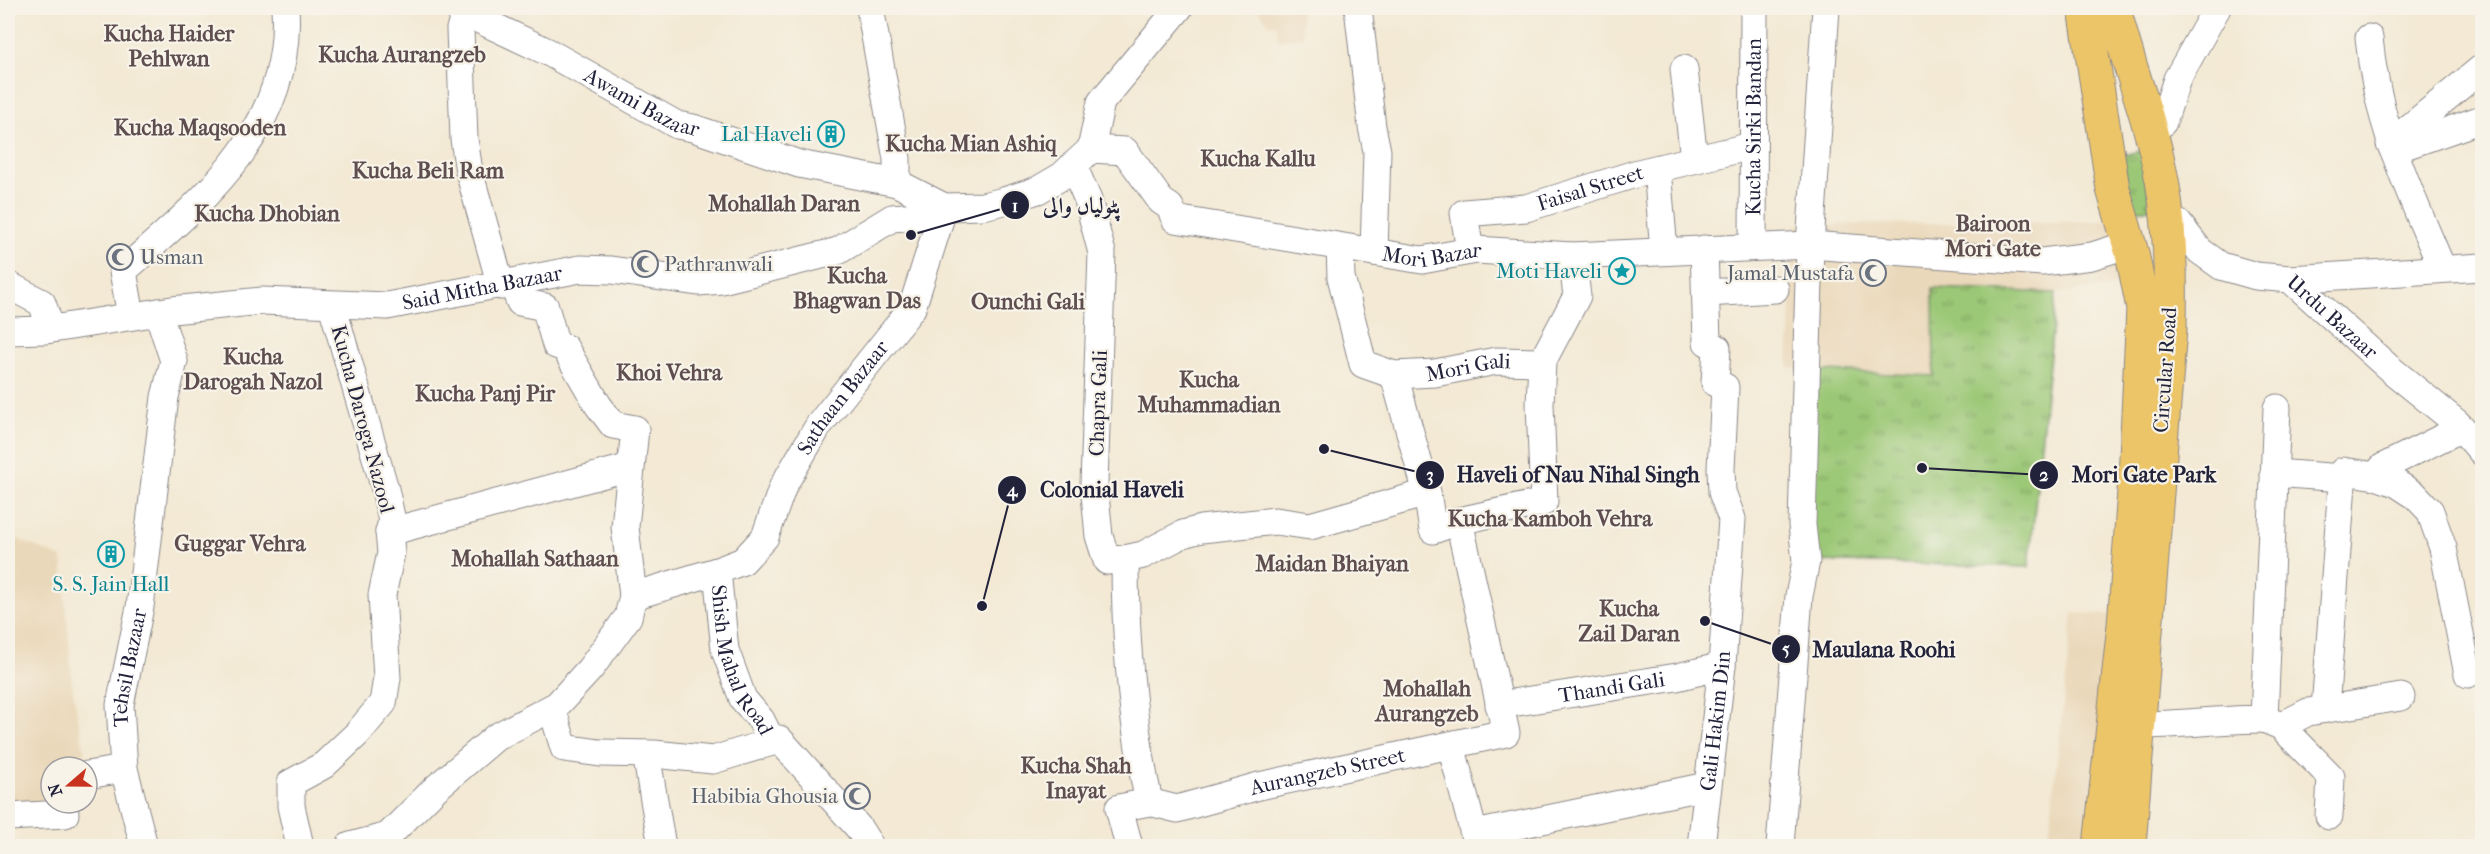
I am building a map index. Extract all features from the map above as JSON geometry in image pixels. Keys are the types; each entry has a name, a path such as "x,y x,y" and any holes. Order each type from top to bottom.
{"main road":[{"name":"Circular Road","path":"2085,8 2113,189 2127,236 2143,308 2142,363 2123,636 2100,846"},
{"name":"Circular Road","path":"2114,8 2130,70 2151,134 2163,185 2170,329 2129,846"},
{"path":"2108,152 2124,140 2151,134"},
{"path":"2127,236 2150,229 2166,220"}],"street":[{"path":"131,316 123,271 211,192 246,149 264,114 281,73 286,26 285,8"},
{"path":"870,8 897,159 897,183"},
{"path":"944,207 982,206 1038,190 1062,176 1082,157 1101,102 1179,8"},
{"path":"1358,8 1371,125 1377,151 1374,252"},
{"name":"Kucha Sirki Bandan","path":"1753,247 1754,8"},
{"path":"1780,846 1800,596 1806,561 1802,525 1810,245 1826,8"},
{"path":"2151,134 2163,122 2177,79 2217,8"},
{"path":"350,846 388,836 436,788 496,737 552,708 590,669 628,617 633,596 625,527 635,429 613,425 598,405 565,348 556,345 545,307 520,302 506,284 469,171 464,139 460,29 462,10"},
{"name":"Awami Bazaar","path":"462,10 548,52 628,100 677,125 726,138 799,164 897,183 944,207"},
{"path":"2368,38 2372,78 2391,147 2442,268"},
{"path":"1684,69 1694,159"},
{"path":"2391,147 2479,78"},
{"path":"2391,147 2482,119"},
{"name":"Faisal Street","path":"1470,251 1464,213 1526,208 1694,159 1752,146"},
{"name":"Mori Bazar","path":"1082,157 1125,151 1161,201 1170,207 1175,219 1422,260 1470,251 1572,256 1810,245 2042,262 2092,256 2127,236"},
{"name":"Chapra Gali","path":"1082,157 1088,200 1102,253 1094,484 1099,536 1107,561 1125,559"},
{"path":"1657,170 1664,250"},
{"name":"Said Mitha Bazaar","path":"8,331 51,329 158,312 262,301 387,306 580,269 611,270 698,282 722,279 838,251 892,218 930,215 944,207"},
{"name":"Sathaan Bazaar","path":"633,596 743,561 765,537 783,486 819,425 912,308 944,207"},
{"name":"Urdu Bazaar","path":"2166,220 2178,223 2200,251 2221,266 2256,276 2290,279 2462,428 2482,452"},
{"path":"1340,247 1341,277 1363,364 1394,375 1427,493 1433,530 1459,521 1544,502 1540,404 1542,362 1577,296 1572,256"},
{"name":"Gali Hakim Din","path":"1701,846 1722,666 1732,519 1722,492 1725,387 1715,383 1717,348 1707,342 1704,249"},
{"path":"2290,279 2482,267"},
{"path":"8,285 42,303 51,329"},
{"path":"1706,293 1775,289"},
{"name":"Kucha Daroga Nazool","path":"300,846 291,806 291,783 324,765 357,734 383,703 387,678 382,595 391,553 389,532 392,521 385,489 332,305"},
{"name":"Tehsil Bazaar","path":"144,846 124,769 120,705 141,607 165,397 174,361 158,312"},
{"name":"Mori Gali","path":"1394,375 1435,373 1496,361 1542,362"},
{"path":"2277,408 2274,473 2272,722 2331,777 2329,816"},
{"path":"2376,476 2383,467 2462,428"},
{"path":"389,532 630,467"},
{"path":"2325,709 2343,471 2376,476 2406,490 2430,511 2443,548 2468,674"},
{"path":"2274,473 2343,478"},
{"path":"1128,846 1119,808 1149,802 1134,716 1125,598 1125,559 1143,555 1183,534 1201,529 1276,521 1310,526 1427,493"},
{"path":"1459,521 1499,705"},
{"name":"Shish Mahal Road","path":"717,571 725,650 743,699 761,720 772,742 779,739 858,827 870,846"},
{"name":"Thandi Gali","path":"1499,705 1677,677 1722,666"},
{"path":"2140,725 2186,725 2237,719 2272,722 2308,712 2401,697"},
{"name":"Aurangzeb Street","path":"1149,802 1178,809 1259,786 1506,733 1499,705"},
{"path":"552,708 564,748 600,753 646,754 713,760 772,742"},
{"path":"1451,745 1476,840 1707,786"},
{"path":"646,754 662,846"},
{"path":"99,773 124,769"},
{"path":"8,817 46,815"}],"shaded area":[{"path":"1257,8 1300,8 1303,37 1278,40 1276,24 1269,25"},
{"path":"2118,221 2128,285 2056,293 1933,288 1934,376 1788,367 1795,225"},
{"path":"8,535 62,558 73,692 85,755 39,755 39,807 8,818"},
{"path":"2073,613 2115,615 2091,846 2048,846"}],"green space":[{"path":"2144,152 2150,208 2139,210 2129,206 2123,155"},
{"path":"1933,288 2056,293 2029,567 1806,561 1807,370 1934,376"}],"place":[{"name":"Lal Haveli","path":"831,134"},
{"name":"پٹولیاں والی","path":"911,235"},
{"name":"Usman","path":"120,257"},
{"name":"Pathranwali","path":"645,264"},
{"name":"Moti Haveli","path":"1622,271"},
{"name":"Jamal Mustafa","path":"1873,273"},
{"name":"Haveli of Nau Nihal Singh","path":"1324,449"},
{"name":"Mori Gate Park","path":"1922,468"},
{"name":"S. S. Jain Hall","path":"111,554"},
{"name":"Colonial Haveli","path":"982,606"},
{"name":"Maulana Roohi","path":"1705,621"},
{"name":"Habibia Ghousia","path":"857,796"}],"district":[{"name":"Kucha Haider Pehlwan","path":"169,46"},
{"name":"Kucha Aurangzeb","path":"402,54"},
{"name":"Kucha Maqsooden","path":"200,127"},
{"name":"Kucha Mian Ashiq","path":"971,143"},
{"name":"Kucha Kallu","path":"1258,158"},
{"name":"Kucha Beli Ram","path":"428,170"},
{"name":"Mohallah Daran","path":"784,203"},
{"name":"Kucha Dhobian","path":"267,213"},
{"name":"Bairoon Mori Gate","path":"1993,236"},
{"name":"Kucha Bhagwan Das","path":"857,288"},
{"name":"Ounchi Gali","path":"1028,301"},
{"name":"Kucha Darogah Nazol","path":"253,368"},
{"name":"Khoi Vehra","path":"669,372"},
{"name":"Kucha Muhammadian","path":"1209,392"},
{"name":"Kucha Panj Pir","path":"485,393"},
{"name":"Kucha Kamboh Vehra","path":"1550,518"},
{"name":"Guggar Vehra","path":"240,543"},
{"name":"Mohallah Sathaan","path":"535,558"},
{"name":"Maidan Bhaiyan","path":"1332,563"},
{"name":"Kucha Zail Daran","path":"1629,620"},
{"name":"Mohallah Aurangzeb","path":"1427,700"},
{"name":"Kucha Shah Inayat","path":"1076,778"}]}
